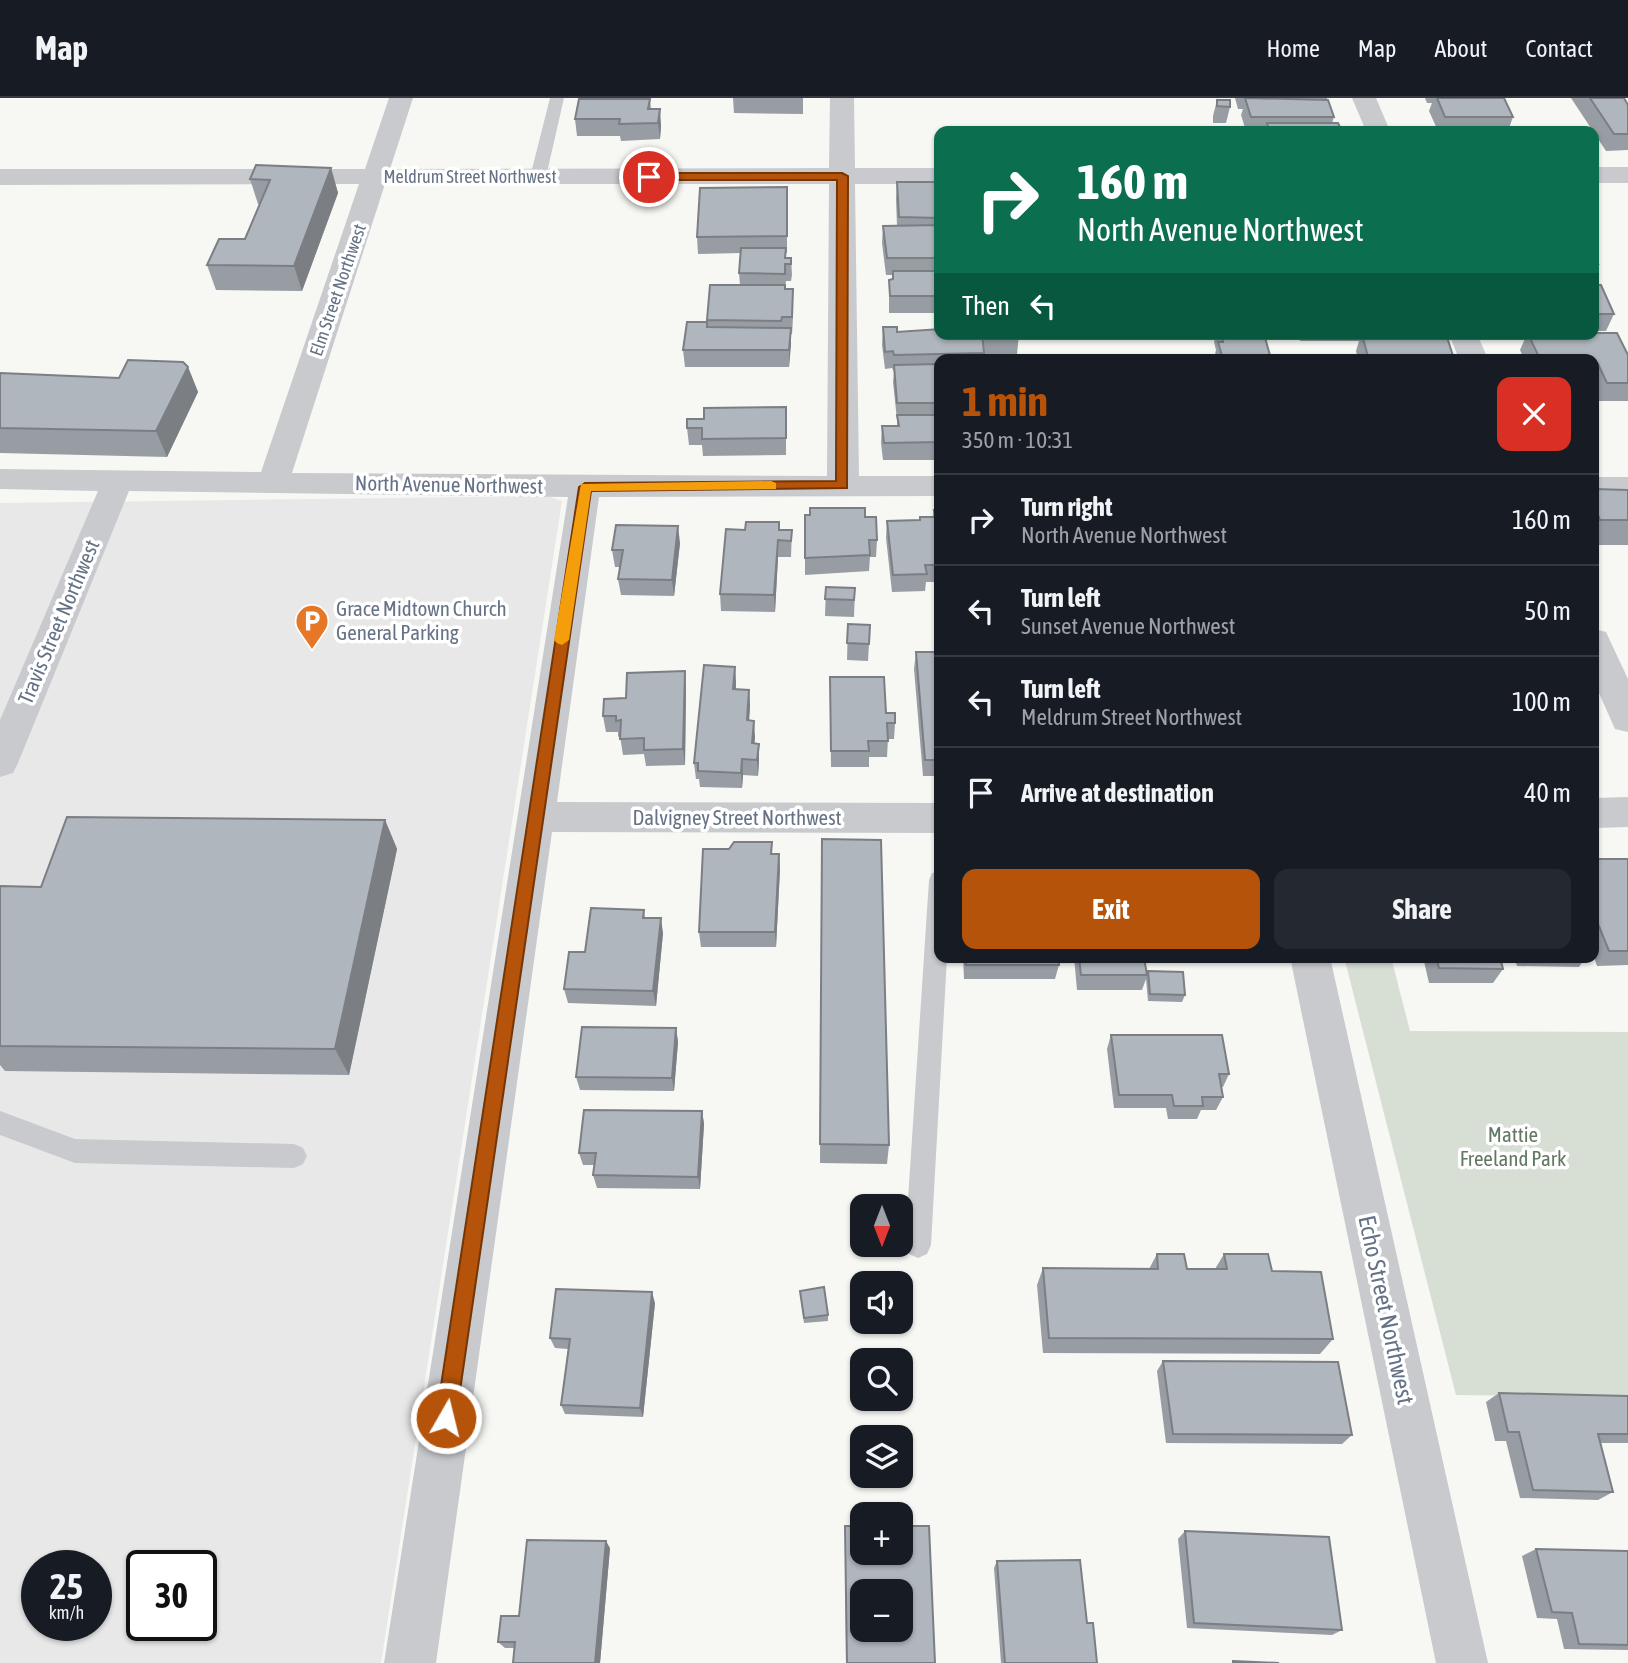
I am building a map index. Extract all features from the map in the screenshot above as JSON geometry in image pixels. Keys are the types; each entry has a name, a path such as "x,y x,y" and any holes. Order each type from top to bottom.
{"street":[{"name":"Elm Street Northwest","path":"273,482 401,98"},
{"path":"842,98 843,485"},
{"path":"1364,98 1376,126"},
{"name":"Meldrum Street Northwest","path":"0,177 934,176"},
{"path":"1599,176 1628,176"},
{"name":"North Avenue Northwest","path":"0,479 585,487 934,486"},
{"name":"Travis Street Northwest","path":"0,763 118,481"},
{"path":"410,1663 585,487"},
{"path":"1599,487 1628,487"},
{"path":"1599,652 1628,719"},
{"path":"1599,813 1628,812"},
{"name":"Dalvigney Street Northwest","path":"534,817 934,818"},
{"name":"Echo Street Northwest","path":"1311,963 1462,1663"}],"lane":[{"path":"538,177 557,98"},
{"path":"918,1245 935,963"},
{"path":"0,1123 75,1151 294,1156"}],"shaded area":[{"path":"547,496 562,501 381,1663 0,1663 0,503"}],"green space":[{"name":"Mattie Freeland Park","path":"1346,963 1393,963 1410,1031 1628,1032 1628,1397 1456,1395"}],"building":[{"path":"1245,98 1328,100 1334,117 1251,117"},
{"path":"1437,98 1504,98 1513,117 1445,117"},
{"path":"1590,98 1624,98 1628,105 1628,134 1614,134"},
{"path":"579,99 650,99 648,109 660,109 658,123 619,124 620,119 575,119"},
{"path":"1217,100 1230,100 1230,107 1217,106"},
{"path":"1267,123 1338,123 1340,126 1268,126"},
{"path":"256,165 331,168 294,266 207,265 219,239 245,239 270,180 250,179"},
{"path":"897,182 934,182 934,218 899,217"},
{"path":"787,187 787,236 697,237 700,188"},
{"path":"934,225 934,258 887,258 883,226"},
{"path":"741,248 786,248 785,258 791,258 791,264 785,264 785,274 739,273"},
{"path":"893,271 934,271 934,296 890,296 889,280 893,279"},
{"path":"710,285 785,285 785,289 793,289 792,317 782,317 781,321 707,320"},
{"path":"1599,285 1601,285 1614,314 1599,314"},
{"path":"687,322 707,322 707,327 791,328 789,350 683,350"},
{"path":"883,327 897,327 897,332 934,329 934,340 983,340 984,353 894,355 893,351 885,352"},
{"path":"1599,333 1617,333 1628,355 1628,383 1607,383 1599,366 1599,354 1538,354 1531,340 1599,340"},
{"path":"1266,340 1270,354 1222,354 1218,342"},
{"path":"1364,340 1448,340 1452,354 1367,354"},
{"path":"128,360 183,362 188,367 156,431 0,428 0,373 119,378"},
{"path":"934,364 934,403 897,403 894,365"},
{"path":"786,407 786,438 702,439 702,428 687,428 687,419 704,419 704,408"},
{"path":"897,415 934,415 934,442 884,443 882,426 899,426"},
{"path":"1599,489 1628,490 1628,520 1600,520"},
{"path":"810,508 865,508 865,517 876,517 877,540 869,540 870,555 805,558 805,515 810,515"},
{"path":"920,517 934,517 934,565 925,565 927,574 893,575 887,521 920,520"},
{"path":"746,522 779,522 779,530 792,530 791,541 778,540 774,595 720,594 726,529 745,530"},
{"path":"616,525 678,526 672,580 618,579 623,550 612,550"},
{"path":"826,587 855,588 854,600 825,599"},
{"path":"848,624 870,625 869,644 847,643"},
{"path":"916,652 934,652 934,760 925,760"},
{"path":"704,665 735,667 733,689 749,690 747,720 754,721 752,743 759,744 757,760 742,759 741,773 698,771 698,763 694,763"},
{"path":"685,671 683,749 644,750 644,738 620,739 621,720 616,721 616,716 603,716 604,699 626,698 627,673"},
{"path":"830,677 884,677 886,713 895,713 895,723 887,723 888,741 868,741 869,751 831,751"},
{"path":"67,817 385,820 335,1049 0,1046 0,886 41,887"},
{"path":"822,839 881,840 889,1145 820,1144"},
{"path":"734,842 772,842 771,854 779,854 775,932 699,932 703,849 729,849"},
{"path":"1599,859 1628,859 1628,951 1609,951 1599,926"},
{"path":"591,908 644,910 643,918 661,918 653,991 564,989 569,952 585,952"},
{"path":"1059,963 1059,965 966,965"},
{"path":"1080,963 1145,963 1147,975 1081,975"},
{"path":"1438,963 1502,963 1503,969 1439,968"},
{"path":"1148,971 1183,972 1185,995 1150,994"},
{"path":"582,1027 676,1028 672,1078 576,1077"},
{"path":"1111,1035 1222,1035 1229,1074 1219,1074 1223,1097 1202,1097 1203,1106 1174,1106 1172,1095 1119,1095"},
{"path":"584,1110 702,1111 698,1177 593,1175 596,1153 579,1153"},
{"path":"1157,1254 1184,1254 1187,1269 1227,1269 1224,1254 1268,1254 1272,1271 1321,1272 1333,1339 1049,1338 1043,1268 1158,1269"},
{"path":"824,1287 828,1315 804,1318 800,1291"},
{"path":"556,1289 652,1292 640,1408 561,1405 570,1339 550,1338"},
{"path":"1163,1361 1338,1362 1352,1435 1173,1434"},
{"path":"1499,1393 1628,1396 1628,1434 1598,1434 1613,1492 1533,1490 1519,1432 1508,1432"},
{"path":"845,1526 850,1526 850,1565 913,1565 913,1526 929,1526 935,1663 847,1663"},
{"path":"1185,1531 1329,1537 1342,1630 1194,1623"},
{"path":"527,1540 606,1541 595,1663 513,1663 515,1642 498,1642 501,1616 519,1616"},
{"path":"1536,1549 1628,1551 1628,1645 1579,1644 1572,1613 1552,1612"},
{"path":"1080,1560 1087,1623 1093,1623 1097,1663 1005,1663 997,1561"},
{"path":"1233,1661 1279,1663 1233,1663"}],"slow traffic":[{"path":"562,640 585,487 771,486"}],"place":[{"name":"Grace Midtown Church General Parking","path":"312,651"}],"route":[{"path":"446,1418 585,487 843,485 842,176 649,177"}]}
